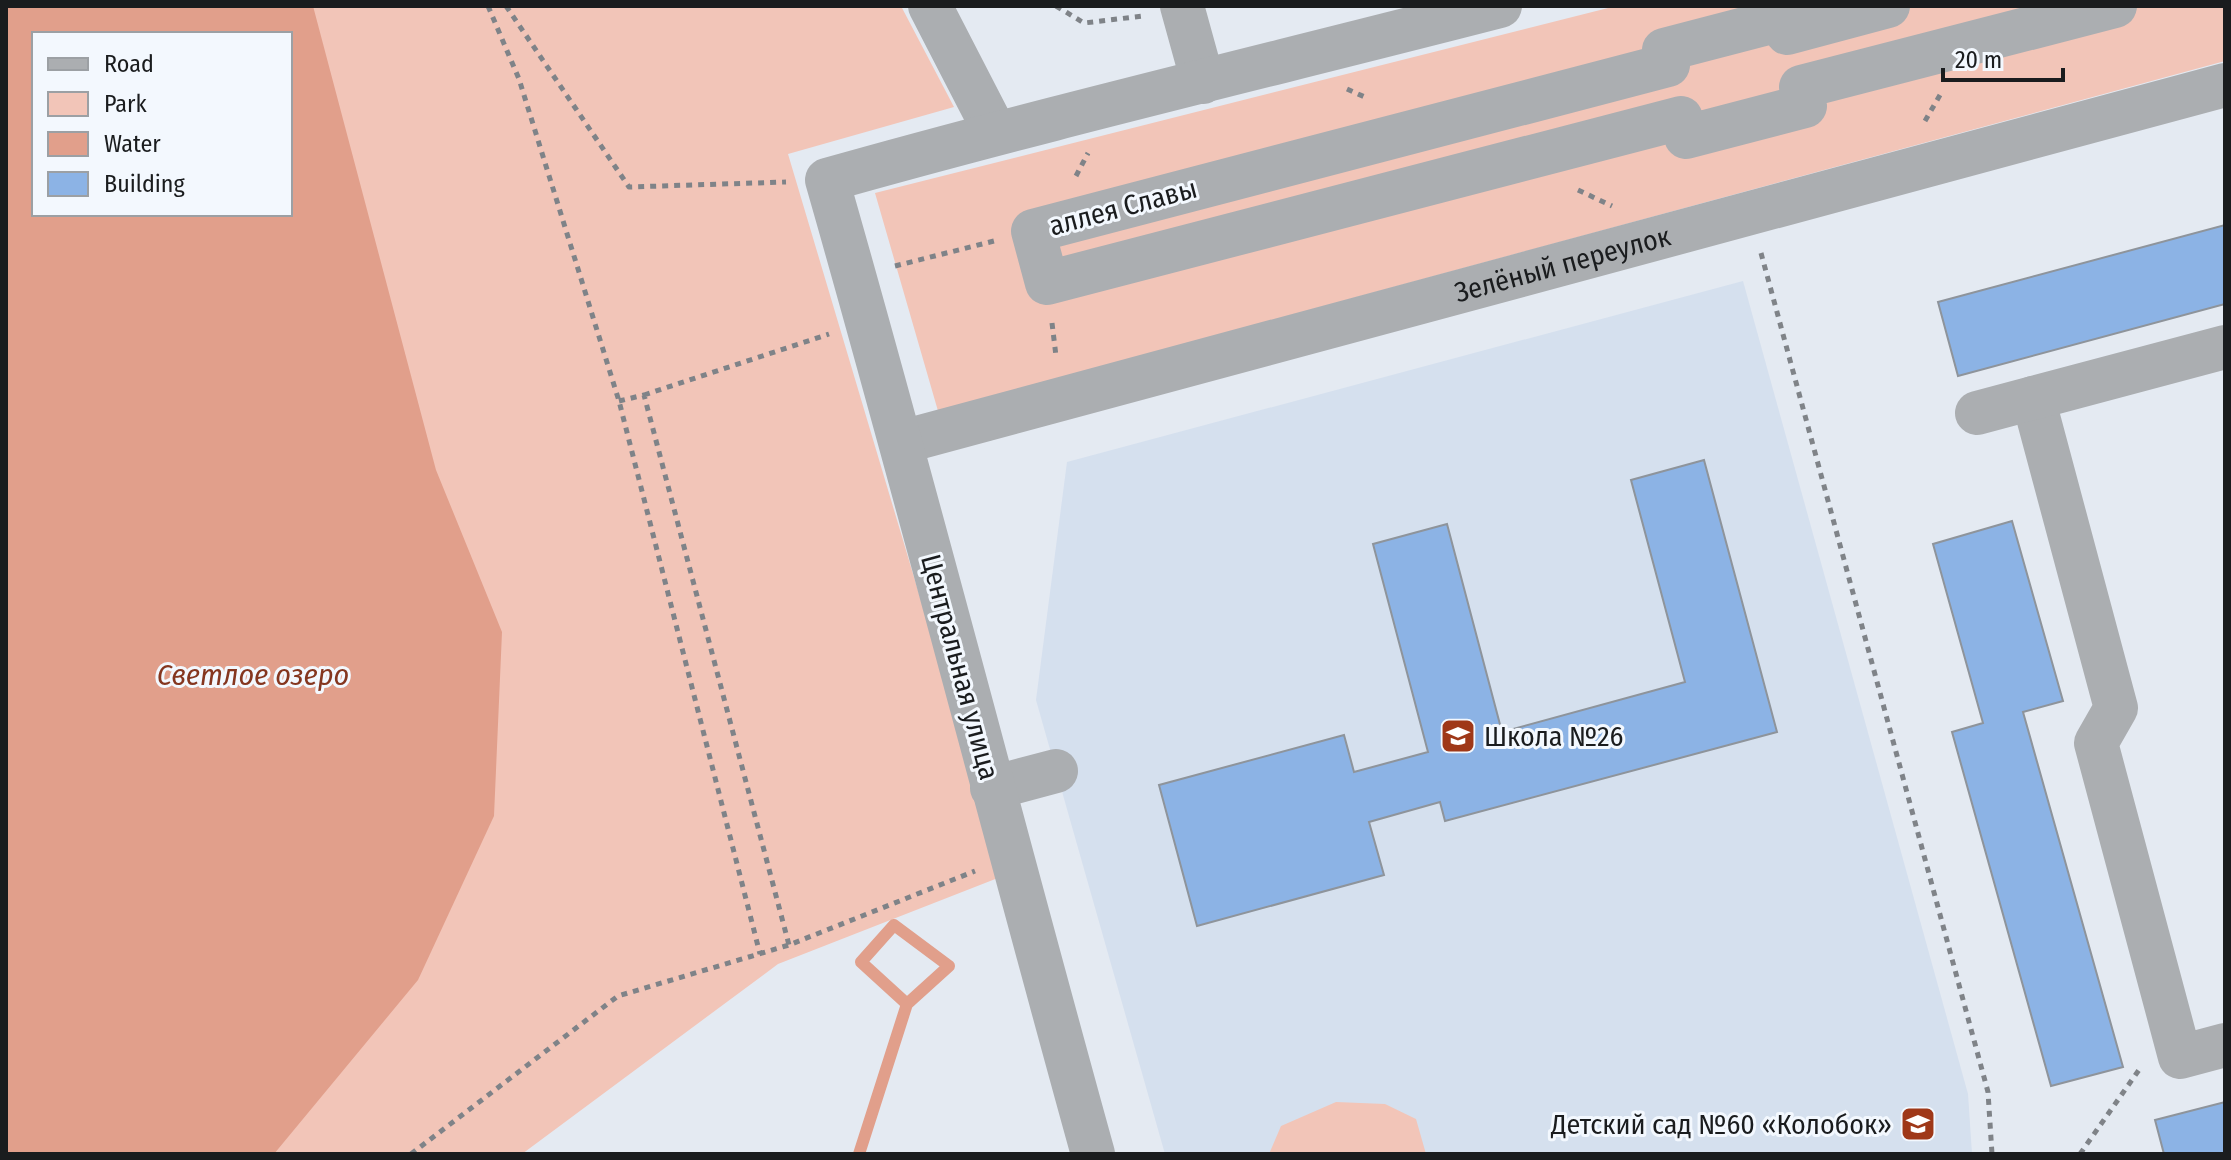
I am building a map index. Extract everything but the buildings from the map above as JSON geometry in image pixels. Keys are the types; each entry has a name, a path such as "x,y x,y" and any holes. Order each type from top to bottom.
{"street":[{"path":"930,6 995,132"},
{"path":"827,180 995,132 1500,6"},
{"path":"1787,33 1888,6"},
{"path":"1801,87 2115,6"},
{"path":"1183,9 1203,82"},
{"path":"1783,19 1805,106 1686,137 1668,65 1664,50 1783,19"},
{"name":"аллея Славы","path":"1668,65 1042,228 1047,283 1681,118"},
{"name":"Зелёный переулок","path":"902,442 2225,85"},
{"name":"Центральная улица","path":"827,180 902,442 1010,857 1093,1154"},
{"path":"1977,413 2225,347"},
{"path":"2033,398 2116,708 2096,743 2180,1057 2225,1045"},
{"path":"992,788 1056,771"}],"path":[{"path":"488,6 519,79 619,401 760,954"},
{"path":"506,6 629,187 827,180"},
{"path":"1056,6 1084,23 1183,9"},
{"path":"854,276 1042,228 1113,104"},
{"path":"1750,214 1988,1092 1992,1154"},
{"path":"1047,283 1062,401"},
{"path":"619,401 868,322"},
{"path":"644,395 789,945"},
{"path":"411,1154 618,996 789,945 1010,857"},
{"path":"2080,1154 2138,1068 2180,1057"}],"shaded area":[{"name":"Школа №26","path":"1743,281 1968,1094 1972,1154 1165,1154 1036,700 1067,462"}],"green space":[{"path":"6,6 901,6 954,107 788,154 1003,876 778,964 522,1154 6,1154"},
{"path":"1616,6 2225,6 2225,61 938,411 875,193"},
{"path":"1336,1102 1385,1104 1416,1119 1426,1154 1269,1154 1281,1126"}],"water":[{"name":"Светлое озеро","path":"6,6 313,6 436,470 502,632 494,816 418,980 274,1154 6,1154"}],"waterway":[{"path":"859,1154 907,1004 949,966 894,925 861,962 907,1004"}],"place":[{"name":"Школа №26","path":"1458,736"},
{"name":"Детский сад №60 «Колобок»","path":"1918,1124"}]}
